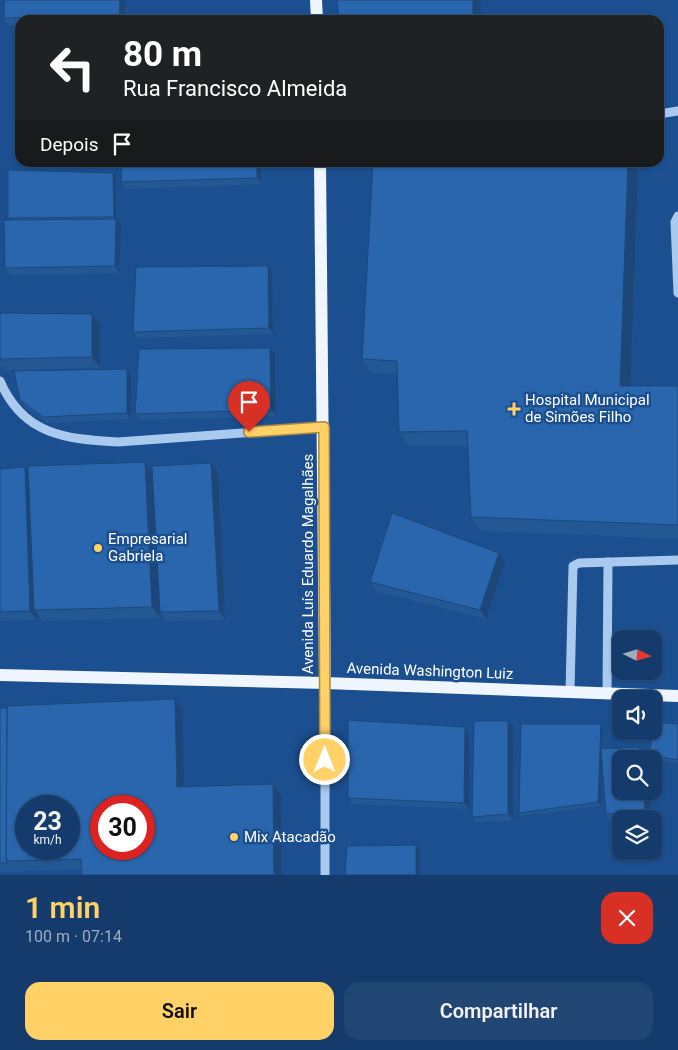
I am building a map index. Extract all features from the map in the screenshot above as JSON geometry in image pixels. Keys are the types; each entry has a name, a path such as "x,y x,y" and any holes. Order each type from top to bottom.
{"main road":[{"path":"316,0 317,15"},
{"name":"Avenida Luís Eduardo Magalhães","path":"320,167 325,683"},
{"name":"Avenida Washington Luiz","path":"0,675 325,683 678,696"}],"street":[{"path":"664,113 678,111"},
{"path":"678,216 676,222 678,293"},
{"path":"0,381 20,414 46,431 87,440 118,442 324,427"},
{"path":"570,692 572,570 579,562 678,560"},
{"path":"607,694 608,562"},
{"name":"Avenida Luís Eduardo Magalhães","path":"325,683 325,875"}],"building":[{"path":"4,0 120,0 119,15 15,15 15,18 4,18"},
{"path":"337,0 473,0 473,15 338,15"},
{"path":"122,167 257,167 257,178 121,182"},
{"path":"373,167 628,167 620,386 678,386 678,525 471,517 467,431 399,432 397,361 362,359"},
{"path":"8,170 113,173 114,217 8,218"},
{"path":"116,219 115,266 5,268 4,220"},
{"path":"268,266 269,328 133,332 136,267"},
{"path":"0,313 92,314 92,357 0,359"},
{"path":"270,348 271,410 135,414 139,349"},
{"path":"127,369 127,413 43,417 20,400 14,371"},
{"name":"Empresarial Gabriela","path":"145,462 152,607 34,610 28,466"},
{"path":"211,463 219,611 160,612 152,466"},
{"path":"25,467 30,611 0,612 0,469"},
{"path":"392,513 499,553 480,610 370,582"},
{"path":"175,699 177,787 273,784 274,875 82,875 80,859 80,795 15,795 15,860 44,860 6,861 7,706"},
{"path":"0,708 7,708 6,861 8,863 0,863"},
{"path":"348,720 465,727 464,803 348,798"},
{"path":"474,721 508,721 508,814 472,817"},
{"path":"662,723 678,724 678,760 662,757 662,750 650,750 651,740 662,740"},
{"path":"521,724 601,724 598,802 519,813"},
{"path":"639,747 639,750 612,750 612,800 644,800 645,810 612,810 612,814 606,814 601,749"},
{"path":"416,845 416,875 345,875 347,846"}],"place":[{"name":"Hospital Municipal de Simões Filho","path":"514,409"},
{"name":"Empresarial Gabriela","path":"98,548"},
{"name":"Mix Atacadão","path":"234,837"}],"route":[{"path":"249,432 324,427 325,760"}]}
